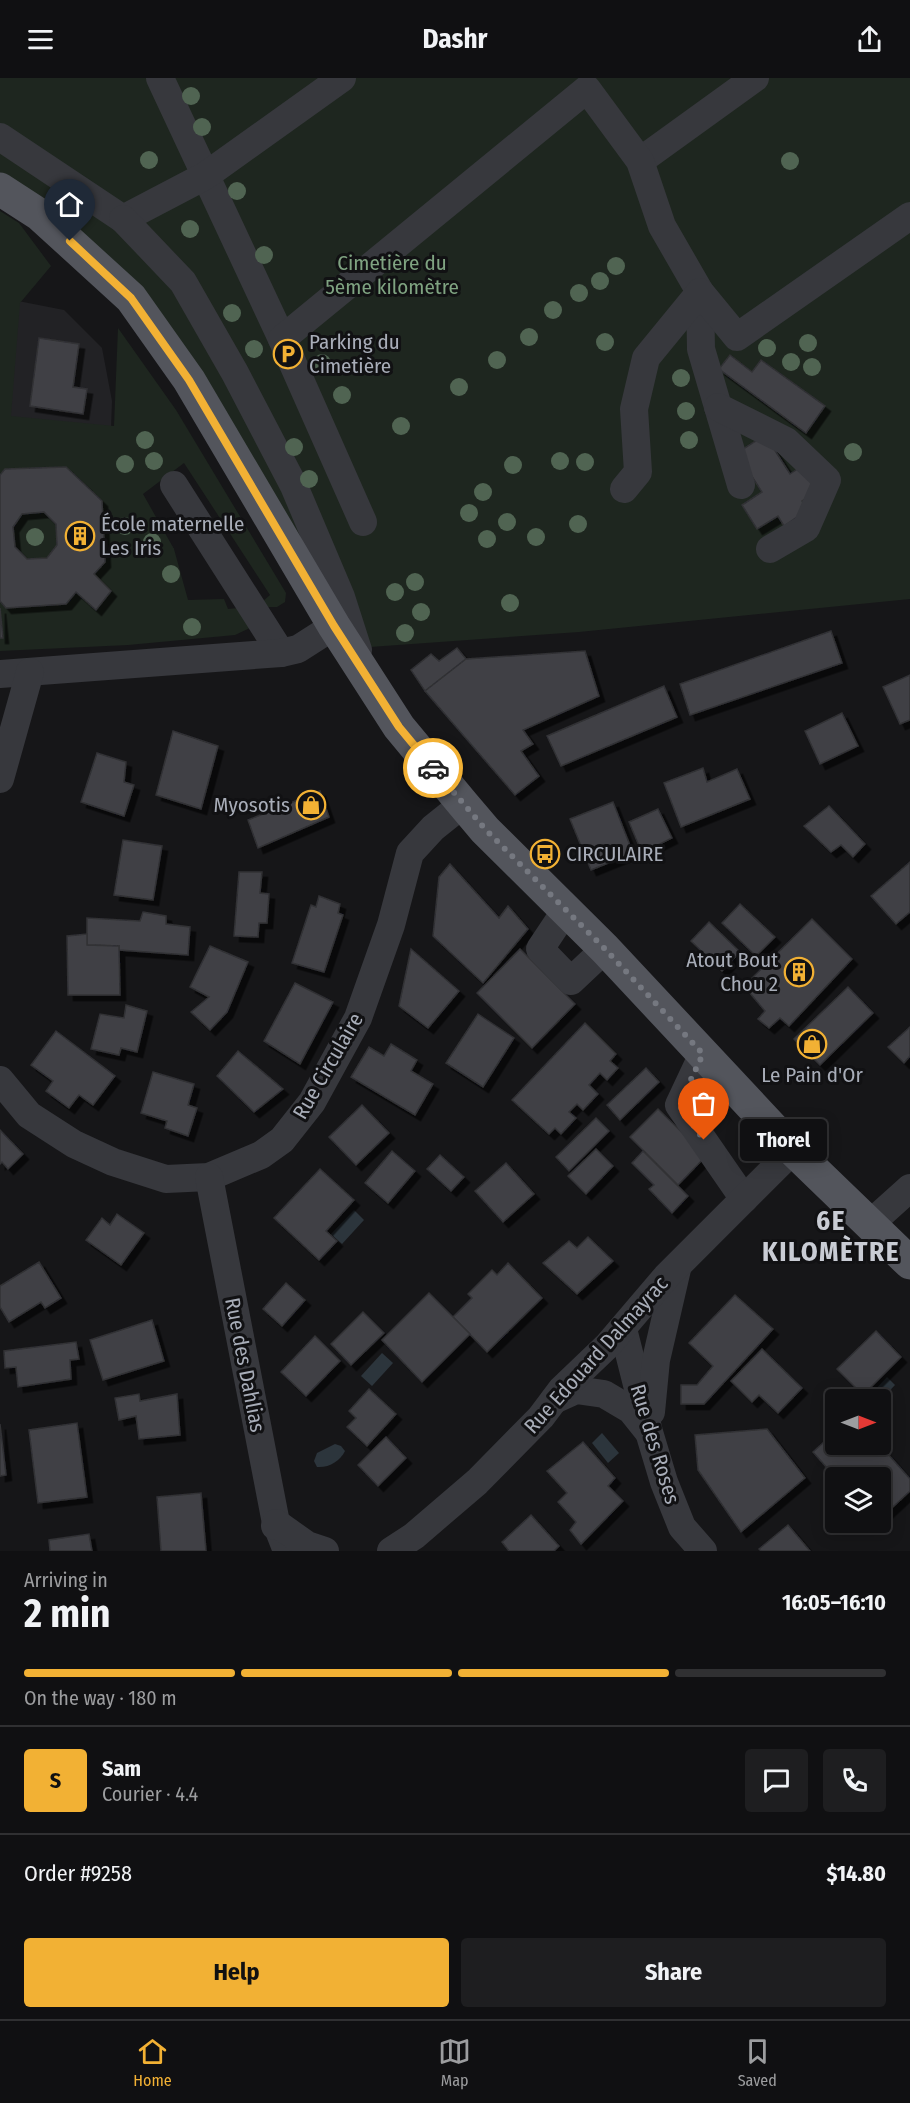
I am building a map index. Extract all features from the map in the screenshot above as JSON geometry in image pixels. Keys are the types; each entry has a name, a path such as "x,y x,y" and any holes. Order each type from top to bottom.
{"main road":[{"path":"0,189 40,215 131,298 189,380 334,626 399,727 463,804 605,949 793,1149 910,1263"}],"street":[{"path":"160,78 282,339 363,522"},
{"path":"123,219 206,176 342,78"},
{"path":"640,161 755,78"},
{"path":"282,339 582,84 640,161 662,226 700,292 737,337 910,216"},
{"path":"0,137 123,219 183,282 236,373 294,486 341,597 363,670"},
{"path":"700,292 701,349 741,486"},
{"path":"624,489 638,471 634,409 646,358 700,292"},
{"path":"718,407 786,441 827,480 806,528 770,549"},
{"path":"174,485 281,653"},
{"path":"0,674 281,653 298,649 334,626"},
{"path":"0,779 30,672"},
{"name":"Rue Circulaire","path":"0,1080 29,1115 74,1144 113,1162 166,1179 209,1178 261,1155 282,1140 312,1102 358,1018 372,983 396,908 410,853 433,828 463,804"},
{"path":"566,910 540,950 571,981 605,949"},
{"path":"703,1054 679,1105 744,1199"},
{"name":"Rue Edouard Dalmayrac","path":"392,1551 414,1536 477,1482 541,1417 562,1389 622,1329 678,1265 793,1149"},
{"name":"Rue des Dahlias","path":"209,1178 276,1523 287,1551"},
{"path":"871,1223 910,1188"},
{"path":"649,1432 656,1360 678,1265"},
{"name":"Rue des Roses","path":"622,1329 664,1482 682,1527 703,1551"},
{"path":"554,1400 576,1390 604,1394 631,1410 649,1432"},
{"path":"271,1551 276,1523 307,1545 325,1551"}],"shaded area":[{"path":"8,299 64,310 102,348 112,401 110,456 174,549 111,591 96,610 0,650 0,421"},
{"path":"354,1210 364,1220 342,1244 331,1234"},
{"path":"382,1353 393,1363 372,1386 361,1376"},
{"path":"887,1377 895,1385 891,1389 876,1389"},
{"path":"602,1433 619,1453 608,1463 592,1443"},
{"path":"335,1444 341,1446 345,1451 343,1455 330,1465 317,1467 314,1461 317,1453"}],"green space":[{"name":"Cimetière du 5ème kilomètre","path":"0,78 910,78 910,599 579,632 370,647 189,380 0,189"},
{"path":"0,211 19,223 51,266 20,303 11,416 114,426 118,328 176,410 286,593 285,602 277,607 266,607 262,602 270,595 184,463 143,494 174,549 188,600 224,599 228,609 239,608 252,627 235,635 128,645 0,651 0,601 7,608 66,604 76,592 96,610 111,591 94,574 105,562 102,501 66,467 5,469 0,475"},
{"path":"44,512 56,524 57,545 47,558 27,559 17,548 13,538 15,527 22,514"}],"building":[{"path":"39,338 79,344 73,387 87,389 83,414 30,406"},
{"path":"730,355 752,372 761,360 825,406 806,433 719,369"},
{"path":"765,435 790,474 802,466 818,491 802,501 807,510 784,526 778,516 757,529 742,505 762,492 737,453"},
{"name":"École maternelle Les Iris","path":"66,467 102,501 105,562 94,574 111,591 96,610 76,592 66,604 6,608 0,601 0,475 5,469","holes":["44,512 56,524 57,545 47,558 27,559 15,547 13,527 22,514"]},
{"path":"0,608 3,638 0,638"},
{"path":"831,631 842,663 690,715 680,684"},
{"path":"457,648 466,659 425,691 411,670 431,654 439,661"},
{"path":"585,651 599,696 523,730 533,744 521,751 539,776 515,795 425,691 466,659"},
{"path":"910,675 910,720 900,724 883,687"},
{"path":"664,686 677,717 561,766 547,736"},
{"path":"842,713 858,746 820,764 805,731"},
{"path":"173,731 218,746 201,809 156,795"},
{"path":"97,753 126,762 124,782 134,785 124,816 81,802"},
{"path":"703,768 707,782 737,769 750,799 681,827 664,783"},
{"path":"320,791 329,817 258,848 248,820"},
{"path":"613,802 633,853 591,870 570,819"},
{"path":"829,806 865,844 853,857 841,845 831,852 804,826"},
{"path":"658,809 672,838 642,853 629,822"},
{"path":"123,840 162,846 153,900 114,895"},
{"path":"910,862 910,912 896,924 871,896"},
{"path":"450,864 499,918 508,906 528,929 483,983 433,936 439,877"},
{"path":"239,872 262,872 260,893 269,894 267,923 259,923 258,937 234,936"},
{"path":"319,896 340,904 338,913 343,915 324,972 292,963 311,905 316,907"},
{"path":"740,904 775,937 756,956 722,923"},
{"path":"143,912 166,916 166,924 190,927 188,955 119,950 119,946 87,945 87,918 140,921"},
{"name":"Atout Bout Chou 2","path":"812,919 852,959 789,1026 780,1018 769,1028 758,1019 765,1011 744,986"},
{"path":"709,922 740,952 722,971 691,941"},
{"path":"87,934 87,945 119,946 120,995 68,995 67,936"},
{"path":"210,946 248,962 227,1012 210,1030 191,1012 209,997 190,987"},
{"path":"411,949 459,991 428,1028 399,1006"},
{"path":"520,949 575,1004 532,1048 477,993"},
{"path":"295,983 333,1002 300,1064 264,1041"},
{"path":"848,987 873,1013 820,1065 794,1039"},
{"path":"126,1005 147,1011 137,1052 121,1048 119,1055 91,1049 100,1014 124,1018"},
{"path":"478,1014 514,1038 483,1087 446,1063"},
{"path":"585,1023 616,1054 610,1061 618,1068 607,1080 600,1073 589,1085 598,1094 583,1110 577,1104 569,1112 576,1118 561,1134 555,1128 549,1134 512,1100"},
{"path":"910,1027 910,1056 904,1063 888,1047"},
{"path":"56,1031 115,1076 93,1105 79,1095 69,1108 46,1091 53,1081 31,1065"},
{"path":"391,1044 417,1060 411,1071 433,1084 415,1115 351,1077 369,1047 384,1056"},
{"path":"238,1051 283,1089 254,1112 217,1076"},
{"path":"646,1068 659,1082 620,1120 607,1105"},
{"path":"153,1072 194,1084 188,1105 197,1108 188,1136 165,1128 167,1121 141,1113"},
{"path":"362,1105 389,1133 356,1165 329,1137"},
{"path":"658,1109 706,1156 678,1185 630,1137"},
{"path":"596,1118 609,1131 569,1171 556,1157"},
{"path":"0,1130 23,1154 8,1169 2,1162 0,1164"},
{"path":"596,1149 613,1166 586,1194 568,1176"},
{"path":"392,1151 415,1171 388,1203 365,1183"},
{"path":"643,1151 688,1196 672,1213 649,1189 654,1185 632,1163"},
{"path":"440,1155 464,1177 451,1191 427,1169"},
{"path":"506,1163 534,1194 503,1222 475,1191"},
{"path":"320,1169 354,1200 326,1231 337,1241 319,1260 274,1218"},
{"path":"117,1214 144,1233 121,1265 86,1240 102,1218 110,1225"},
{"path":"588,1237 613,1261 577,1294 543,1263 569,1241 577,1248"},
{"path":"39,1262 61,1298 45,1308 41,1302 9,1322 0,1307 0,1286"},
{"path":"508,1263 542,1298 487,1352 453,1317 472,1298 468,1294 492,1270 497,1275"},
{"path":"286,1283 305,1300 282,1326 263,1309"},
{"path":"429,1293 470,1334 422,1382 382,1340"},
{"path":"735,1295 773,1329 704,1404 681,1404 681,1385 697,1385 713,1366 689,1343"},
{"path":"363,1312 384,1333 351,1365 331,1344"},
{"path":"152,1320 164,1361 103,1380 90,1340"},
{"path":"876,1331 901,1357 869,1389 857,1389 837,1369"},
{"path":"315,1336 340,1361 306,1396 281,1372"},
{"path":"76,1342 79,1359 70,1360 71,1379 18,1387 16,1367 5,1368 4,1351"},
{"path":"762,1349 802,1388 778,1413 759,1395 752,1402 731,1381"},
{"path":"369,1389 396,1414 367,1446 347,1427 356,1418 349,1411"},
{"path":"139,1394 140,1401 177,1394 180,1435 139,1439 136,1416 119,1420 115,1398"},
{"path":"77,1423 87,1497 38,1503 29,1430"},
{"path":"0,1424 6,1475 0,1476"},
{"path":"767,1429 805,1478 741,1532 698,1470 695,1435"},
{"path":"386,1437 406,1458 378,1486 358,1465"},
{"path":"825,1441 825,1455 889,1455 910,1479 910,1491 891,1509 891,1467 826,1467 813,1452"},
{"path":"583,1442 615,1478 608,1486 623,1501 581,1544 570,1530 576,1522 558,1502 567,1493 547,1471"},
{"path":"201,1493 206,1551 161,1551 157,1497"},
{"path":"531,1515 559,1546 554,1551 509,1551 502,1542"},
{"path":"788,1525 810,1551 761,1551 759,1549"},
{"path":"89,1534 92,1551 50,1551 49,1540"}],"way so far":[{"path":"433,768 486,830 605,949 703,1054 679,1105 704,1140"}],"place":[{"name":"Parking du Cimetière","path":"288,354"},
{"name":"École maternelle Les Iris","path":"80,536"},
{"name":"Myosotis","path":"311,805"},
{"name":"CIRCULAIRE","path":"545,854"},
{"name":"Atout Bout Chou 2","path":"799,972"},
{"name":"Le Pain d'Or","path":"812,1044"},
{"name":"Thorel","path":"704,1140"}],"district":[{"name":"6E KILOMÈTRE","path":"831,1236"}],"route":[{"path":"70,241 131,298 189,380 334,626 399,727 433,768"}]}
